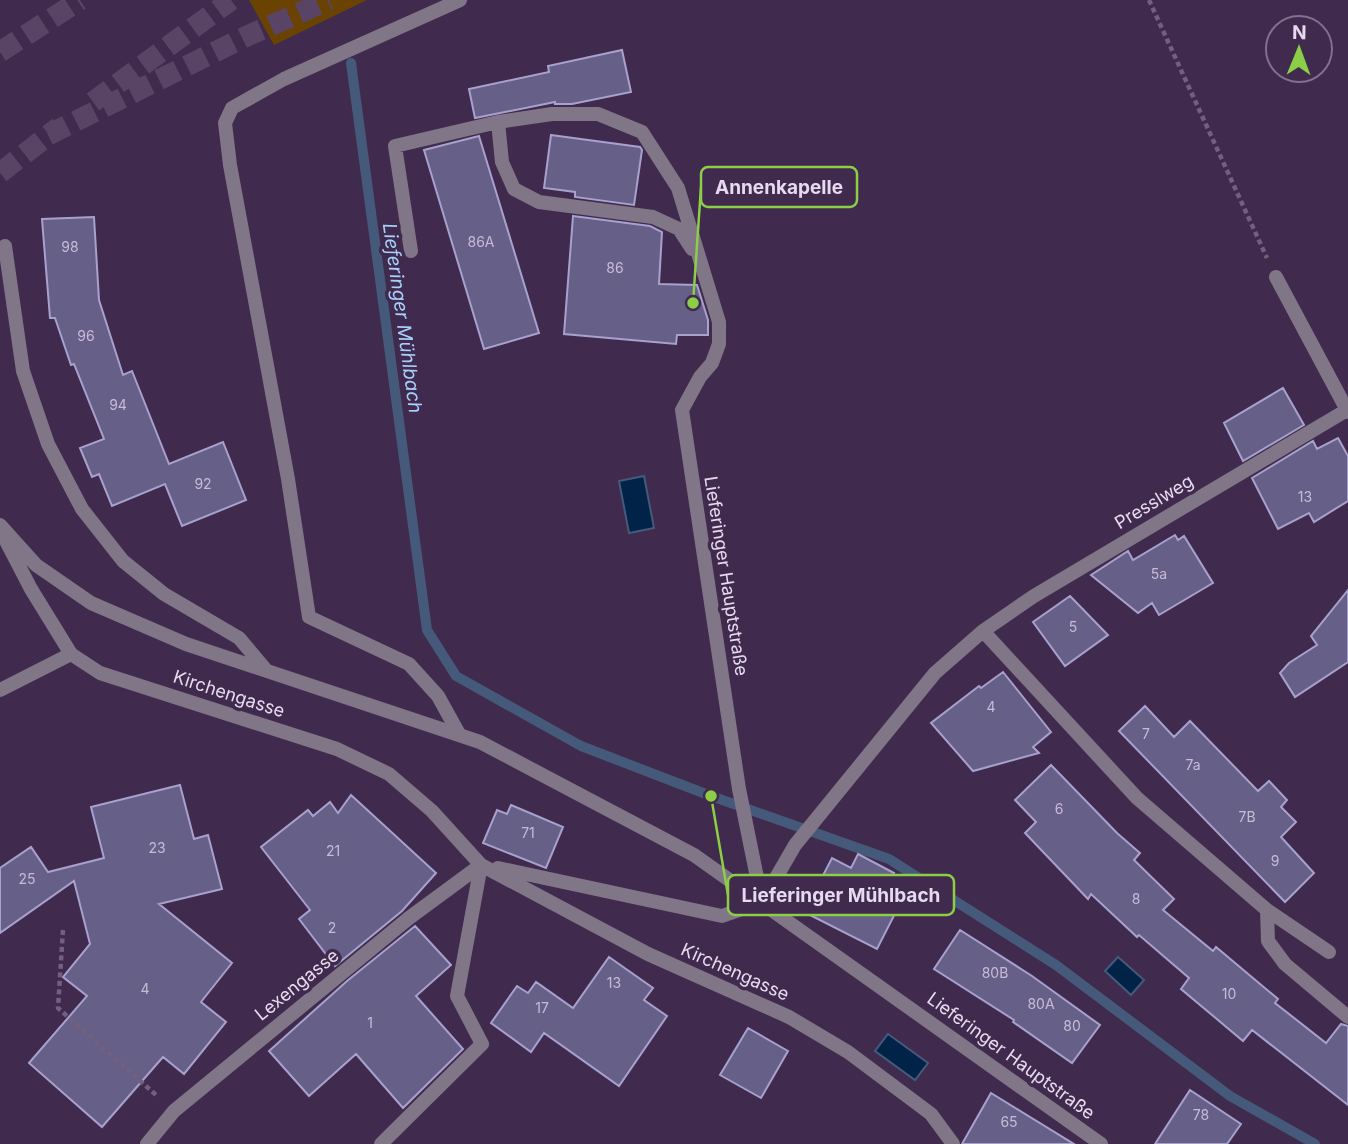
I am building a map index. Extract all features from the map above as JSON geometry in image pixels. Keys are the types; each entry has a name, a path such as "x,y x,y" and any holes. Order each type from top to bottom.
{"street":[{"path":"459,734 438,696 409,664 309,617 288,479 230,165 225,123 232,107 284,79 460,0"},
{"name":"Lieferinger Hauptstraße","path":"411,251 395,146 498,122 552,114 598,114 642,132 678,188 719,321 719,344 712,363 700,377 682,410 739,789 762,902"},
{"name":"Lieferinger Hauptstraße","path":"498,122 502,162 514,189 539,202 653,217 679,229 703,267"},
{"path":"5,246 23,371 48,444 82,509 123,561 164,593 239,638 266,671"},
{"path":"1276,277 1348,411"},
{"name":"Presslweg","path":"762,902 795,845 935,673 983,631 1034,596 1348,411"},
{"name":"Lieferinger Hauptstraße","path":"0,527 36,565 91,603 186,644 480,742 694,855 1101,1144"},
{"name":"Kirchengasse","path":"0,527 31,589 71,654 100,673 337,749 389,774 432,811 481,865 648,954 789,1017 849,1052 932,1114 953,1144"},
{"path":"983,631 1137,798 1267,911 1329,952"},
{"path":"0,690 71,654"},
{"path":"382,1144 482,1044 457,996 481,865 723,916 762,902"},
{"name":"Lexengasse","path":"147,1144 174,1111 409,918 481,865"},
{"path":"1267,911 1268,941 1284,964 1348,1017"}],"path":[{"path":"1149,0 1276,277"},
{"path":"63,930 58,1008 174,1111"}],"shaded area":[{"path":"249,0 367,0 274,45"}],"water":[{"path":"644,476 654,528 629,533 619,481"},
{"path":"1118,957 1144,980 1131,995 1105,971"},
{"path":"888,1034 928,1063 915,1080 875,1051"}],"building":[{"path":"622,50 631,92 572,104 555,102 475,118 469,89 549,72 548,66"},
{"path":"551,135 640,147 642,150 634,205 575,197 575,192 544,188"},
{"path":"479,136 539,333 484,349 424,150"},
{"path":"573,216 650,226 662,232 659,284 697,285 708,320 708,335 677,335 676,344 564,334"},
{"path":"94,217 99,300 123,375 132,371 169,464 223,442 246,500 182,526 165,484 112,506 99,474 92,477 80,448 104,439 74,364 71,365 55,318 50,318 42,219"},
{"path":"1283,388 1304,425 1243,461 1224,423"},
{"path":"1338,438 1348,456 1348,501 1314,522 1309,513 1278,529 1252,478 1313,441 1317,449"},
{"path":"1175,535 1178,540 1184,536 1213,583 1159,615 1152,603 1138,613 1091,575 1128,551 1133,560"},
{"path":"1348,590 1348,662 1295,697 1280,673 1289,663 1317,645 1311,636"},
{"path":"1070,596 1108,635 1065,666 1033,622"},
{"path":"1003,672 1051,732 1033,747 1039,753 973,771 931,723 979,686 981,688"},
{"path":"1145,706 1174,737 1190,721 1258,791 1269,781 1287,800 1281,807 1296,822 1281,837 1314,873 1285,902 1119,731"},
{"path":"1051,765 1140,853 1134,860 1174,899 1163,910 1213,951 1216,947 1278,999 1275,1003 1326,1043 1341,1024 1348,1026 1348,1105 1252,1030 1243,1041 1181,989 1189,978 1139,935 1137,937 1091,894 1088,899 1025,833 1036,822 1015,800"},
{"path":"180,785 194,839 208,835 222,889 159,904 232,963 201,1002 226,1022 184,1074 163,1057 102,1127 29,1063 87,996 63,977 90,944 74,881 0,933 0,868 31,847 48,872 104,858 91,807"},
{"path":"351,795 436,873 402,911 335,966 299,919 310,910 261,847 308,810 313,816 330,802 338,813"},
{"path":"511,805 563,827 546,868 483,843 497,810 507,814"},
{"path":"858,854 894,873 889,883 906,892 877,949 804,912 832,858 851,868"},
{"path":"415,926 451,965 416,996 463,1049 403,1108 356,1054 309,1096 269,1051 347,981"},
{"path":"960,930 1032,976 1100,1025 1072,1063 1013,1022 1014,1020 934,969"},
{"path":"609,957 653,988 644,1000 667,1016 619,1086 544,1033 531,1052 491,1023 517,986 528,993 536,982 573,1008"},
{"path":"748,1028 788,1051 761,1098 720,1075"},
{"path":"1190,1090 1241,1124 1227,1144 1155,1144"},
{"path":"991,1093 1074,1144 962,1144"}],"waterway":[{"name":"Lieferinger Mühlbach","path":"351,63 427,630 456,676 581,746 711,796 889,859 1056,965 1230,1096 1315,1144"}],"tunnel":[{"path":"0,52 80,0"},
{"path":"93,102 231,0"},
{"path":"48,135 247,36 329,0"},
{"path":"0,173 59,127"}],"place":[{"name":"Annenkapelle","path":"693,303"},
{"name":"Lieferinger Mühlbach","path":"711,796"}]}
